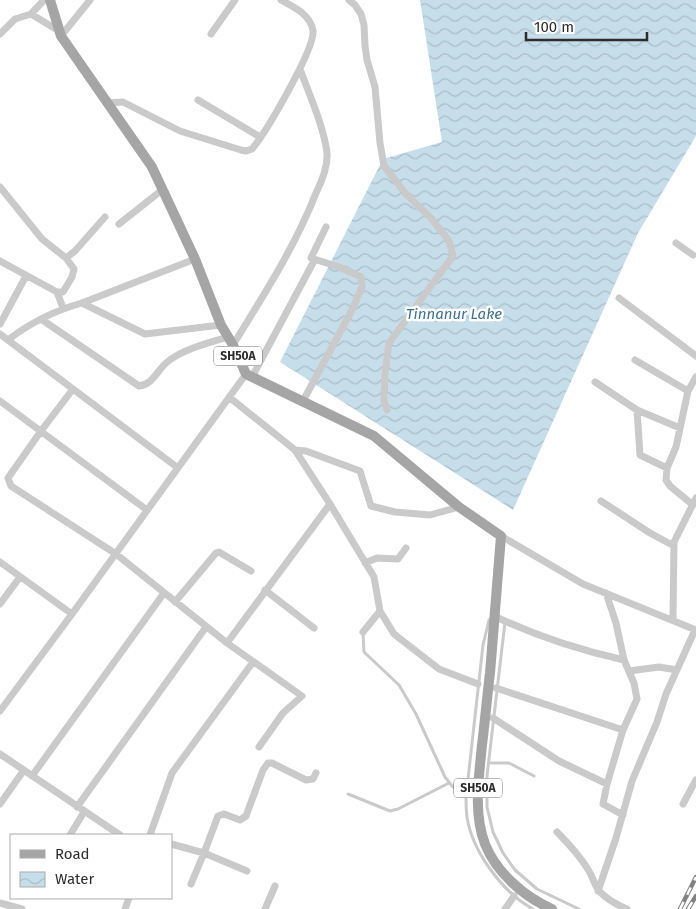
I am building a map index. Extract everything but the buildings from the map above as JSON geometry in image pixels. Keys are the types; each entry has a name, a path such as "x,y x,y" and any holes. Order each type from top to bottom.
{"main road":[{"name":"SH50A","path":"50,1 60,34 152,167 195,259 221,325 249,375 374,436 459,507 501,536 477,794 480,825 484,843 494,861 509,879 528,896 552,909"}],"street":[{"path":"31,14 60,34 90,0"},
{"path":"211,34 236,0"},
{"path":"107,102 123,102 187,134 241,150 252,149 300,69 310,47 313,31 309,21 304,14 281,0"},
{"path":"349,0 361,14 364,25 367,60 375,87 384,166 406,194 431,218 449,241 453,256 389,343 384,391 387,410"},
{"path":"0,34 15,19 31,14 50,1"},
{"path":"40,319 139,386 150,382 166,363 176,356 211,342 231,341 276,276 306,220 324,175 327,152 300,69"},
{"path":"198,100 260,137"},
{"path":"0,187 42,239 66,258 74,272 63,292 57,292 0,261"},
{"path":"119,224 162,190"},
{"path":"66,258 75,251 105,217"},
{"path":"303,401 352,310 362,287 361,277 339,267 311,258 326,226"},
{"path":"676,243 695,254"},
{"path":"8,340 28,324 63,308 82,303 195,259"},
{"path":"0,711 229,397 249,375 315,259"},
{"path":"0,324 26,276"},
{"path":"57,292 63,308"},
{"path":"619,298 696,356"},
{"path":"82,303 145,334 221,325"},
{"path":"0,334 178,468"},
{"path":"634,360 688,391"},
{"path":"673,620 674,542 694,506 670,486 666,480 667,468 676,447 688,391 696,377"},
{"path":"595,382 637,410 680,428"},
{"path":"73,389 8,478 9,483 116,554 206,627 302,696 283,713 259,747"},
{"path":"229,397 296,450 374,577 380,611 394,634 439,669 478,684"},
{"path":"0,402 148,510"},
{"path":"637,410 640,455 667,468"},
{"path":"296,450 306,451 360,471 371,506 395,512 430,514 459,507"},
{"path":"601,501 650,533 674,546"},
{"path":"227,643 330,504"},
{"path":"501,536 583,584 695,630 666,694 657,722 632,781 598,891"},
{"path":"365,563 377,558 398,559 406,548"},
{"path":"175,602 216,553 219,552 251,571"},
{"path":"0,562 72,614"},
{"path":"0,604 20,577"},
{"path":"265,590 314,628"},
{"path":"32,776 164,593"},
{"path":"606,594 616,623 624,660 634,683 636,698 623,730 603,804 623,815"},
{"path":"364,632 380,611"},
{"path":"494,616 564,645 624,660"},
{"path":"77,807 206,627"},
{"path":"150,834 172,772 253,662"},
{"path":"629,671 659,667 677,670"},
{"path":"496,688 623,730"},
{"path":"493,718 559,761 607,784"},
{"path":"0,754 118,834"},
{"path":"191,884 218,816 224,814 240,820 246,816 263,770 268,763 272,763 306,780 313,779 316,773"},
{"path":"0,804 24,770"},
{"path":"683,804 696,780"},
{"path":"71,834 84,812"},
{"path":"557,832 585,864 598,891 615,904 627,909"},
{"path":"172,844 204,853 247,871"},
{"path":"265,909 274,886"},
{"path":"505,909 514,896"},
{"path":"0,903 22,909"}],"lane":[{"path":"494,616 488,620 483,645 466,797 467,818 478,851 502,885 520,902 533,909"},
{"path":"505,622 488,763 487,807 493,832 503,853 515,870 537,889 579,909"},
{"path":"364,632 364,652 399,685 416,714 445,777 449,783 466,797"},
{"path":"488,763 509,763 534,776"},
{"path":"348,794 390,811 398,809 449,783"}],"water":[{"name":"Tinnanur Lake","path":"420,0 696,0 696,136 638,233 513,510 280,362 383,159 442,142"}],"railway":[{"path":"680,909 696,877"},
{"path":"688,909 696,896"}]}
